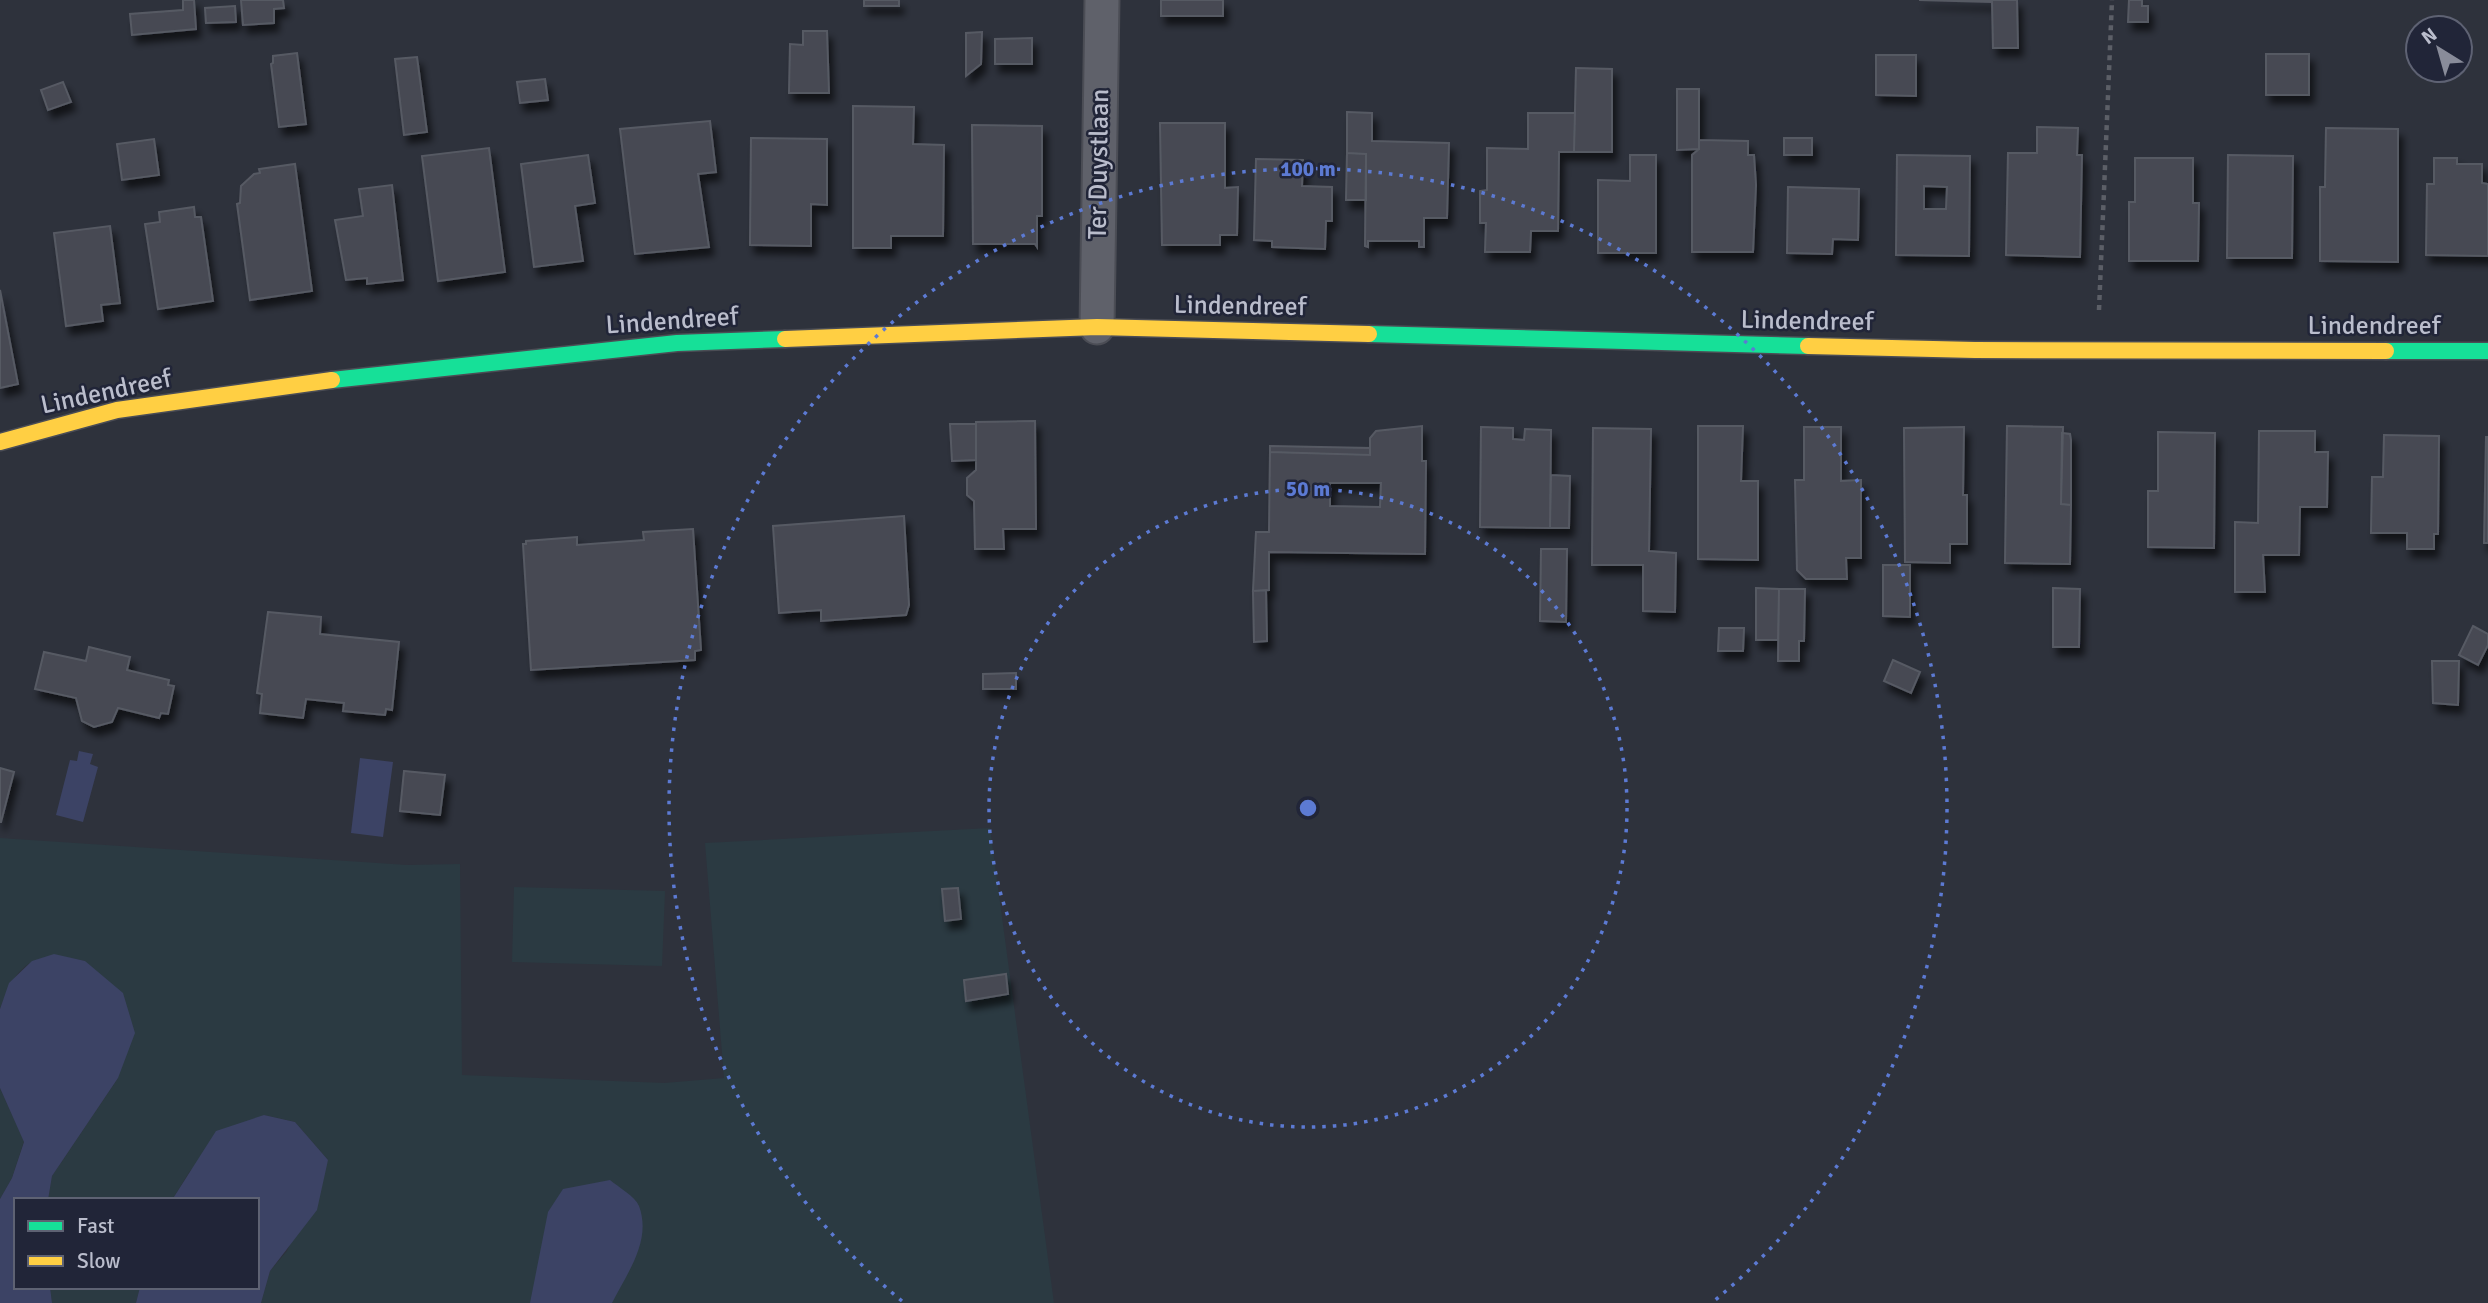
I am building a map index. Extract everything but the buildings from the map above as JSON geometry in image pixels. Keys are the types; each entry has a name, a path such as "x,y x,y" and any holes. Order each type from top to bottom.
{"street":[{"name":"Ter Duystlaan","path":"1097,327 1102,0"},
{"name":"Lindendreef","path":"0,442 117,410 383,373 677,343 1097,327 1975,350 2488,351"}],"path":[{"path":"2097,350 2112,0"}],"shaded area":[{"path":"990,828 1054,1303 261,1303 270,1271 287,1251 328,1160 295,1122 264,1115 190,1171 173,1198 48,1198 52,1176 118,1078 85,961 53,957 31,963 21,970 14,980 0,1009 0,838 407,865 460,864 462,1075 664,1083 724,1078 705,843"},
{"path":"514,887 665,891 662,966 512,962"},
{"path":"0,1088 24,1141 12,1178 0,1199"},
{"path":"50,1289 140,1289 136,1303 52,1303"}],"water":[{"path":"79,751 93,754 90,764 98,767 83,822 56,815 70,760 77,761"},
{"path":"360,758 393,762 383,837 351,833"},
{"path":"54,954 85,961 123,993 135,1033 118,1078 52,1176 48,1198 14,1198 14,1289 50,1289 52,1303 0,1303 0,1199 12,1178 24,1142 0,1088 0,1009 9,983 32,961"},
{"path":"264,1115 295,1122 328,1160 317,1210 270,1271 261,1303 136,1303 140,1289 259,1289 259,1198 173,1198 216,1131"},
{"path":"610,1180 637,1202 642,1219 636,1256 612,1303 530,1303 548,1212 563,1189"}],"traffic: fast":[{"path":"1369,334 1808,346"},
{"path":"332,380 677,343 785,339"},
{"path":"2386,351 2488,351"}],"traffic: slow":[{"path":"785,339 1097,327 1369,334"},
{"path":"1808,346 1975,350 2386,351"},
{"path":"0,442 117,410 332,380"}]}
